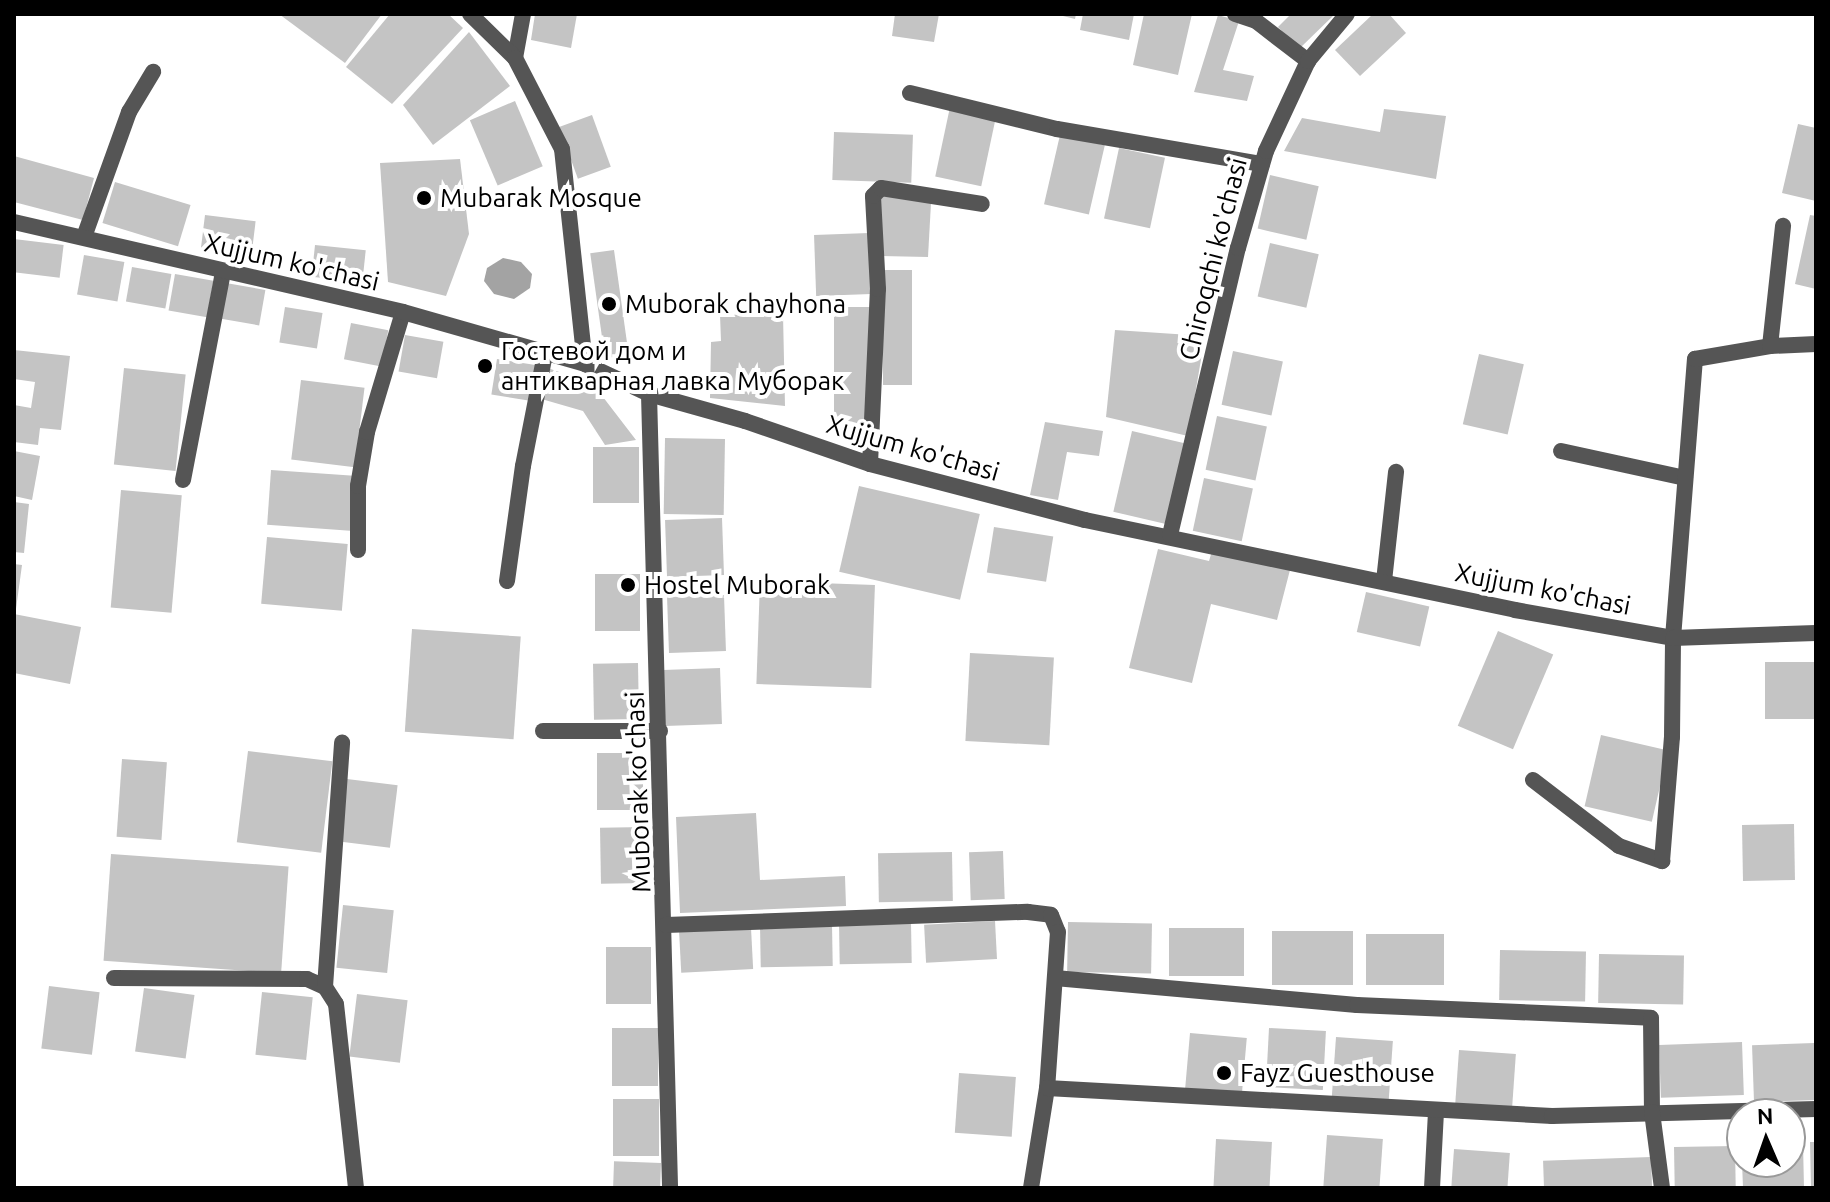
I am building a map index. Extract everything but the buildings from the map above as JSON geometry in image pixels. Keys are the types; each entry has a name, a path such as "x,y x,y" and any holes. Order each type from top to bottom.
{"street":[{"path":"470,14 515,58 562,149 585,364"},
{"path":"515,58 523,14"},
{"path":"1235,14 1256,21 1308,61"},
{"name":"Chiroqchi ko'chasi","path":"1170,535 1262,164 1308,61 1347,14"},
{"path":"84,237 129,112 153,72"},
{"path":"910,93 1057,129 1262,164"},
{"path":"870,464 878,289 873,196 881,188 982,204"},
{"name":"Xujjum ko'chasi","path":"14,222 403,312 585,364 649,394 745,421 870,464 1085,520 1673,638 1816,633"},
{"path":"1770,346 1783,226"},
{"path":"183,480 223,272"},
{"path":"358,550 358,486 367,432 403,312"},
{"path":"1533,780 1619,846 1662,861 1672,737 1673,638 1695,359 1770,346 1816,344"},
{"path":"507,581 523,466 545,354"},
{"name":"Muborak ko'chasi","path":"649,394 666,925 670,1188"},
{"path":"1561,451 1685,478"},
{"path":"1384,581 1396,472"},
{"path":"543,731 660,731"},
{"path":"325,987 342,743"},
{"path":"666,925 1028,912 1051,915 1058,932 1047,1088 1031,1188"},
{"path":"114,978 307,979 325,987 336,1004 356,1188"},
{"path":"1055,978 1357,1005 1651,1018 1652,1112 1662,1188"},
{"path":"1047,1088 1552,1116 1816,1109"},
{"path":"1432,1188 1436,1111"}],"shaded area":[{"path":"503,258 521,262 532,274 530,288 514,299 494,294 484,281 487,268"}],"place":[{"name":"Mubarak Mosque","path":"424,198"},
{"name":"Muborak chayhona","path":"609,304"},
{"name":"Гостевой дом и антикварная лавка Муборак","path":"485,366"},
{"name":"Hostel Muborak","path":"628,585"},
{"name":"Fayz Guesthouse","path":"1224,1073"}]}
